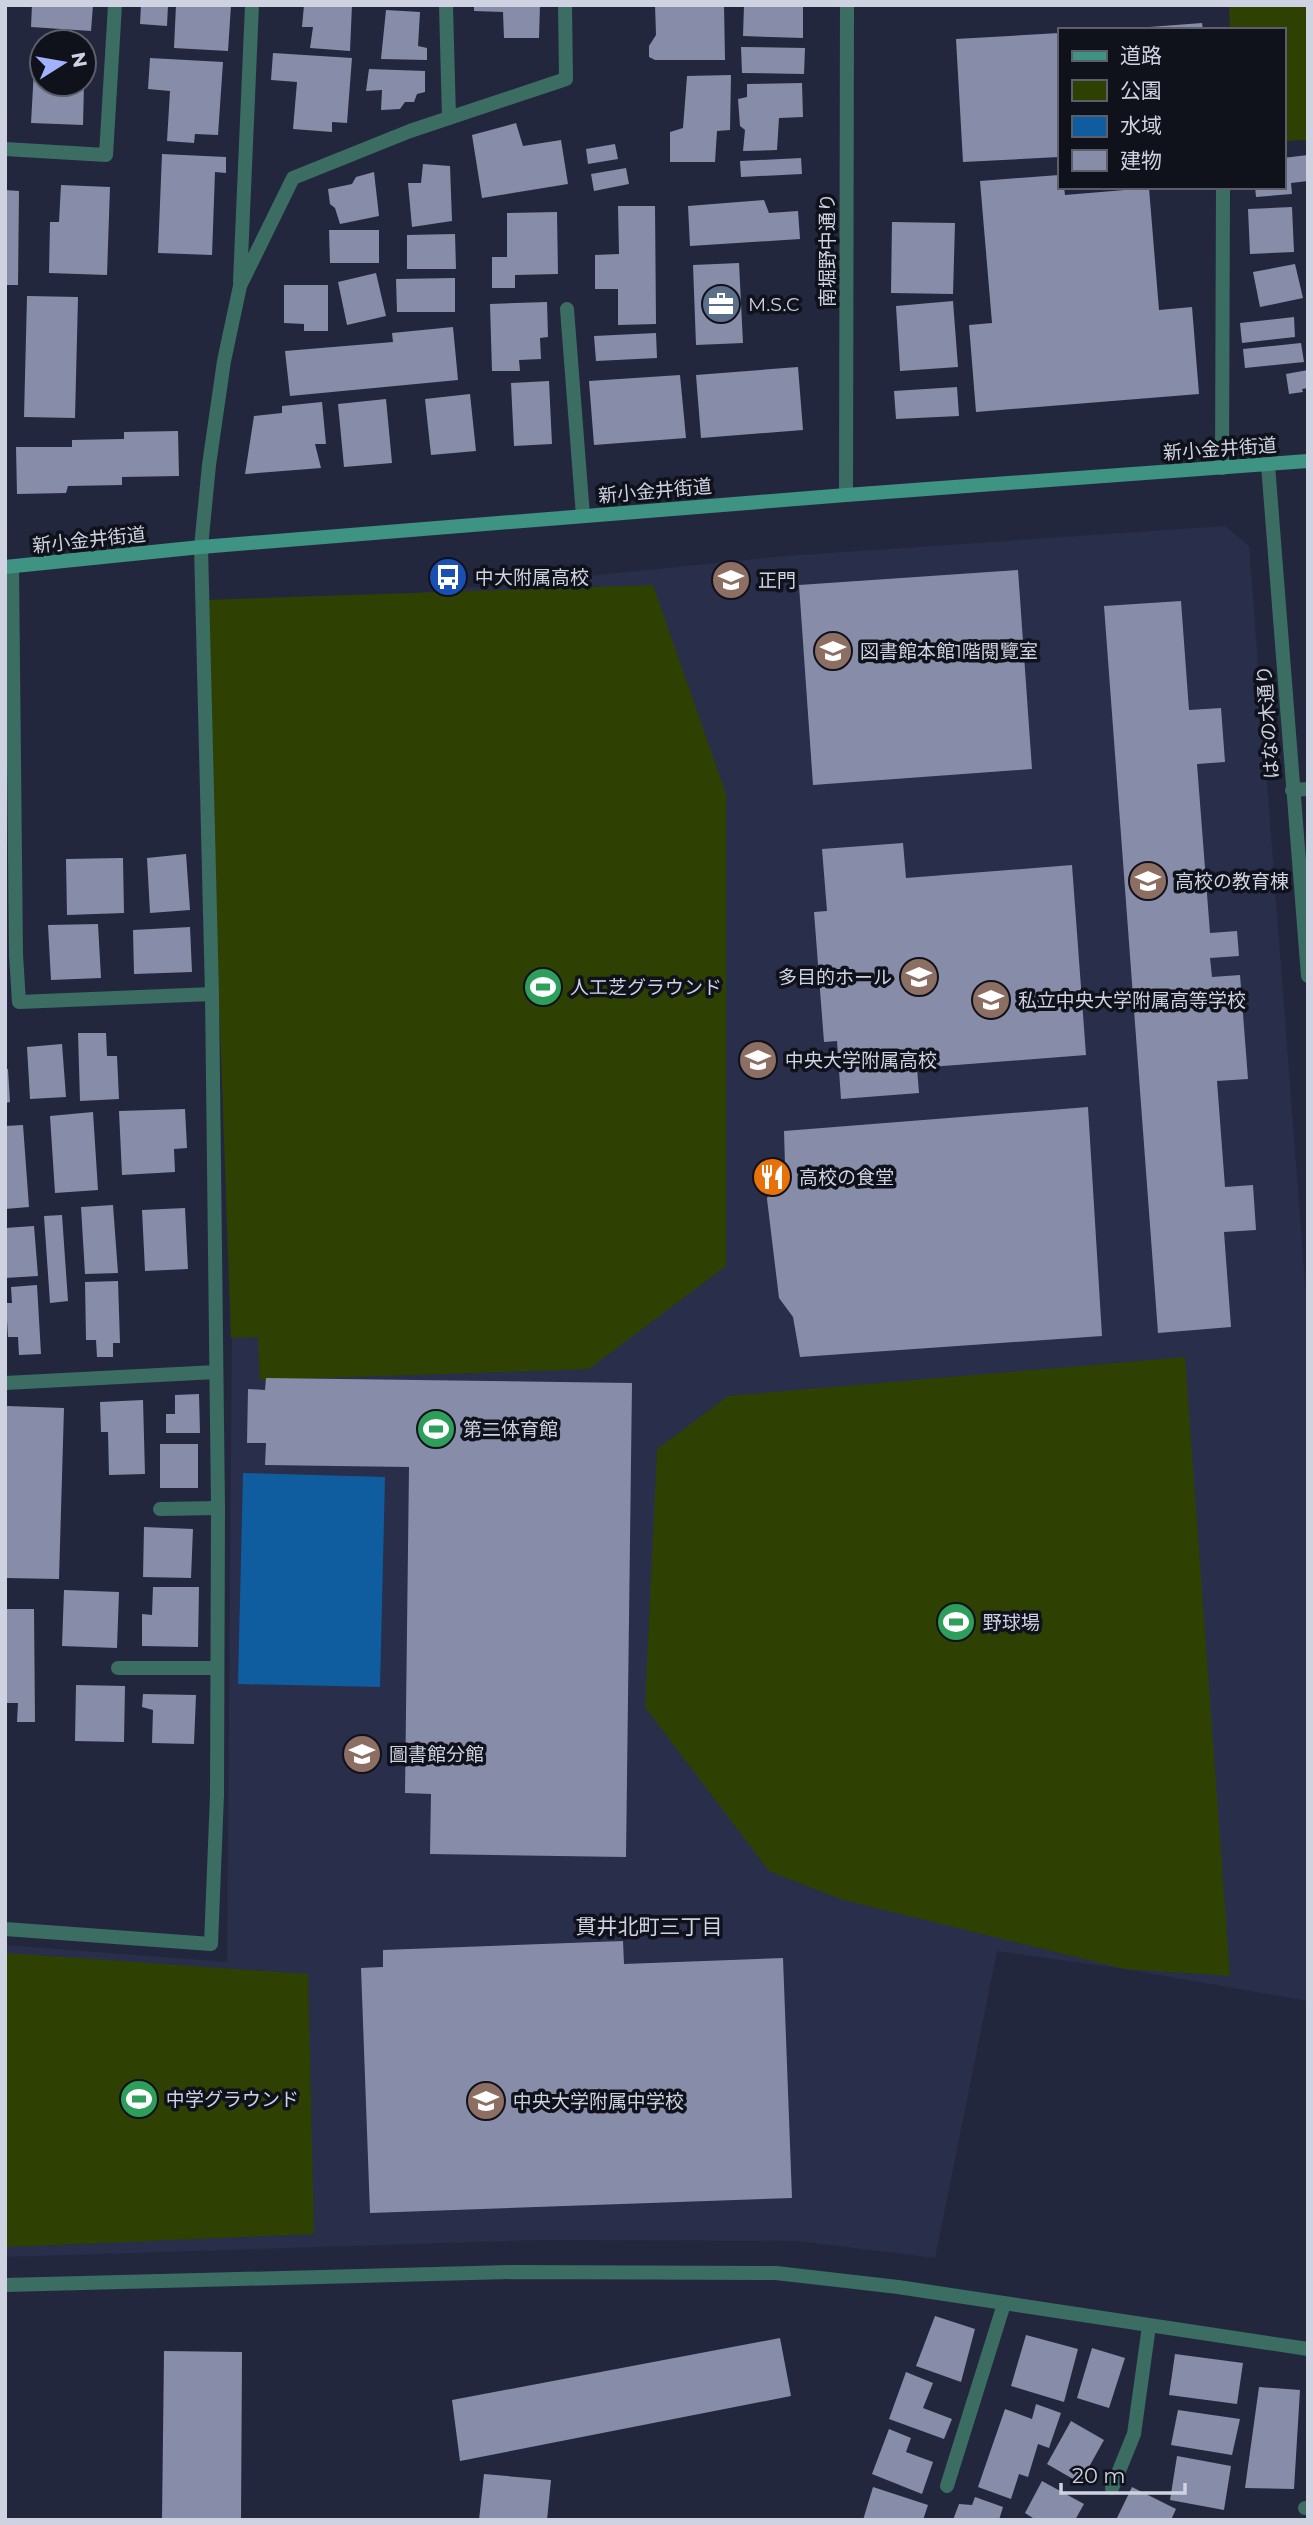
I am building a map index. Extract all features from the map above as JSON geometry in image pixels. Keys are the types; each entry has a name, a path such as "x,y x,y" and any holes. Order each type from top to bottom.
{"main road":[{"name":"新小金井街道","path":"9,567 201,547 1308,461"}],"street":[{"path":"5,149 106,155 115,5"},
{"path":"5,1929 211,1944 217,1795 218,1508 212,995 201,547 209,465 224,361 240,286 252,5"},
{"path":"446,5 449,118"},
{"path":"240,286 293,178 410,131 566,79 565,5"},
{"name":"南堀野中通り","path":"846,495 847,5"},
{"path":"1222,468 1223,189"},
{"path":"567,309 583,516"},
{"name":"はなの木通り","path":"1268,465 1293,790 1304,876 1308,976"},
{"path":"9,567 11,955 19,1002 212,995"},
{"path":"1293,790 1308,789"},
{"path":"5,1383 216,1372"},
{"path":"160,1509 218,1508"},
{"path":"118,1668 216,1668"},
{"path":"5,2285 513,2272 776,2273 898,2287 1308,2349"},
{"path":"947,2486 1004,2304"},
{"path":"1112,2488 1134,2434 1149,2326"}],"shaded area":[{"name":"中央大学附属高校","path":"1225,526 1249,546 1308,1322 1308,2001 1125,1969 997,1951 935,2258 798,2241 540,2240 5,2257 5,1945 227,1962 232,1327 220,613 786,556"}],"green space":[{"path":"1229,5 1308,5 1308,140 1285,141 1285,28 1230,28"},
{"path":"653,585 726,794 726,1266 589,1369 260,1380 258,1337 231,1338 205,600"},
{"path":"1185,1357 1230,1976 1125,1969 840,1899 769,1871 645,1707 657,1449 728,1396"},
{"path":"5,1953 308,1974 314,2234 5,2247"}],"water":[{"path":"243,1473 385,1477 380,1687 238,1684"}],"building":[{"path":"32,5 93,5 91,28 31,27"},
{"path":"141,5 168,5 167,26 140,24"},
{"path":"176,5 231,5 228,51 174,48"},
{"path":"304,5 352,5 350,51 310,48 313,27 302,27"},
{"path":"474,5 540,5 539,38 504,38 503,12 474,11"},
{"path":"655,5 724,5 725,60 655,60 649,57 649,46 656,35"},
{"path":"744,5 803,5 803,38 743,36"},
{"path":"386,10 420,12 418,46 427,48 427,60 381,59"},
{"path":"1202,23 1203,28 1136,28"},
{"path":"1058,33 1058,157 963,162 956,39"},
{"path":"741,47 805,48 804,74 742,73"},
{"path":"273,53 352,58 347,123 332,122 332,132 293,129 297,82 271,80"},
{"path":"150,58 223,62 218,135 195,134 194,143 167,141 170,91 148,89"},
{"path":"369,69 425,71 425,92 417,94 414,102 405,102 400,109 381,110 382,90 366,91"},
{"path":"731,75 730,130 717,131 715,162 670,162 670,132 683,128 687,76"},
{"path":"802,83 803,117 779,118 777,150 743,151 745,130 740,126 738,99 747,97 747,84"},
{"path":"32,98 84,98 83,125 31,123"},
{"path":"516,123 523,146 561,140 568,184 482,198 472,135"},
{"path":"615,144 618,159 588,164 586,149"},
{"path":"162,154 226,157 226,173 215,172 212,255 158,253"},
{"path":"1308,155 1308,181 1291,183 1292,194 1256,197 1255,189 1285,189 1285,158"},
{"path":"801,158 802,174 741,177 740,161"},
{"path":"423,164 450,166 452,221 412,227 408,183 421,183"},
{"path":"626,168 629,184 594,191 591,174"},
{"path":"374,172 379,216 340,224 335,208 330,204 328,189 352,184 356,177"},
{"path":"1058,175 1058,189 1064,189 1065,195 1149,189 1159,310 1192,307 1199,394 976,412 969,325 992,323 980,181"},
{"path":"61,185 110,187 107,275 49,273 50,222 59,222"},
{"path":"5,190 19,191 18,285 5,285"},
{"path":"764,200 769,213 798,211 800,239 690,246 688,206"},
{"path":"618,206 655,206 656,324 618,325 618,289 595,289 595,255 619,254"},
{"path":"1292,207 1294,252 1250,254 1248,209"},
{"path":"557,212 558,274 515,275 515,288 492,288 492,257 507,257 507,213"},
{"path":"892,222 955,223 953,294 891,293"},
{"path":"329,230 379,230 379,263 330,263"},
{"path":"455,234 456,269 407,269 407,235"},
{"path":"739,263 743,343 696,345 693,265"},
{"path":"1295,264 1303,298 1260,307 1253,272"},
{"path":"376,273 386,316 347,325 338,282"},
{"path":"455,278 455,312 397,312 396,279"},
{"path":"284,285 328,285 328,331 304,331 304,324 284,323"},
{"path":"27,296 78,297 75,418 24,417"},
{"path":"953,301 958,367 900,371 896,306"},
{"path":"547,302 548,337 540,338 541,359 519,360 520,371 492,371 490,304"},
{"path":"1294,317 1295,337 1242,343 1240,323"},
{"path":"453,327 458,380 290,396 285,351 393,342 392,333"},
{"path":"656,333 657,358 596,361 594,336"},
{"path":"1301,343 1304,362 1245,368 1243,349"},
{"path":"798,367 803,430 701,438 696,375"},
{"path":"1308,370 1308,388 1302,389 1303,392 1289,394 1286,374"},
{"path":"680,375 686,438 594,445 589,381"},
{"path":"549,381 552,444 514,446 511,383"},
{"path":"957,387 959,416 896,419 894,391"},
{"path":"470,394 476,451 431,455 425,399"},
{"path":"386,399 392,463 344,467 338,404"},
{"path":"322,402 326,444 315,444 321,468 245,474 254,416 282,413 282,406"},
{"path":"178,431 179,476 122,477 122,485 68,486 66,493 17,494 16,447 72,447 72,440 124,439 124,432"},
{"path":"1018,570 1032,769 813,785 799,585"},
{"path":"1181,601 1189,710 1221,708 1225,762 1197,764 1210,933 1237,931 1239,956 1210,958 1212,977 1240,975 1248,1079 1217,1081 1225,1187 1253,1185 1256,1230 1224,1232 1231,1327 1158,1333 1104,606"},
{"path":"903,843 906,878 1072,865 1086,1055 917,1068 919,1093 841,1099 837,1041 824,1042 814,912 827,911 822,849"},
{"path":"186,854 190,910 150,913 147,858"},
{"path":"123,858 124,913 67,915 66,859"},
{"path":"98,924 101,978 51,980 48,925"},
{"path":"190,927 192,972 134,974 133,930"},
{"path":"78,1033 106,1033 107,1056 117,1056 119,1099 80,1101"},
{"path":"62,1044 66,1097 30,1099 27,1047"},
{"path":"5,1069 8,1069 10,1102 5,1103"},
{"path":"1088,1107 1102,1336 800,1357 793,1317 779,1298 767,1199 770,1180 785,1166 784,1131"},
{"path":"185,1109 187,1148 174,1149 175,1172 122,1175 119,1111"},
{"path":"93,1112 98,1190 55,1193 50,1116"},
{"path":"23,1125 29,1207 5,1209 5,1126"},
{"path":"113,1205 118,1273 85,1274 81,1207"},
{"path":"185,1208 188,1269 145,1271 142,1210"},
{"path":"62,1215 68,1301 50,1303 44,1216"},
{"path":"34,1226 38,1276 5,1278 5,1228"},
{"path":"118,1281 120,1343 113,1343 113,1357 97,1357 96,1340 86,1340 85,1282"},
{"path":"37,1285 41,1354 19,1355 18,1337 8,1337 6,1303 12,1303 11,1287"},
{"path":"266,1378 632,1383 626,1857 430,1854 431,1794 405,1793 409,1467 265,1465 266,1443 247,1443 248,1389 265,1390"},
{"path":"199,1394 200,1433 166,1433 166,1414 175,1414 175,1395"},
{"path":"143,1400 145,1474 109,1475 108,1432 101,1432 100,1402"},
{"path":"7,1406 64,1408 59,1579 5,1578"},
{"path":"160,1444 198,1444 198,1488 160,1488"},
{"path":"144,1527 193,1529 191,1578 143,1577"},
{"path":"153,1587 199,1587 198,1647 142,1646 142,1614 152,1615"},
{"path":"64,1590 119,1592 117,1648 62,1646"},
{"path":"5,1609 34,1609 35,1722 17,1722 18,1703 5,1703"},
{"path":"76,1685 125,1686 124,1742 75,1741"},
{"path":"143,1694 196,1695 194,1744 152,1743 153,1710 142,1707"},
{"path":"623,1941 624,1964 783,1958 792,2198 370,2213 361,1968 383,1967 383,1950"},
{"path":"935,2316 975,2329 961,2382 916,2366"},
{"path":"1026,2335 1078,2349 1064,2402 1011,2386"},
{"path":"780,2338 791,2396 460,2461 452,2400"},
{"path":"1092,2348 1125,2358 1109,2408 1077,2398"},
{"path":"164,2351 242,2352 241,2520 162,2520"},
{"path":"1175,2354 1243,2363 1237,2404 1169,2395"},
{"path":"906,2372 933,2383 923,2408 952,2419 944,2439 889,2419"},
{"path":"1259,2387 1300,2390 1294,2489 1245,2488"},
{"path":"1036,2404 1061,2413 1049,2448 1038,2444 1028,2477 1019,2474 1011,2499 978,2487 1005,2409 1032,2419"},
{"path":"1178,2410 1240,2419 1232,2455 1171,2445"},
{"path":"1071,2421 1104,2440 1080,2483 1047,2464"},
{"path":"889,2429 911,2438 906,2452 933,2462 922,2494 872,2474"},
{"path":"1177,2456 1231,2466 1224,2510 1170,2500"},
{"path":"484,2474 551,2480 547,2520 479,2520"},
{"path":"1042,2481 1084,2504 1075,2520 1036,2520 1025,2513"},
{"path":"873,2487 928,2505 923,2520 863,2520"},
{"path":"1132,2487 1176,2509 1171,2520 1117,2518"},
{"path":"975,2497 1003,2507 999,2520 953,2520 959,2504 972,2505"}],"place":[{"name":"M.S.C","path":"721,304"},
{"name":"中大附属高校","path":"448,577"},
{"name":"正門","path":"731,580"},
{"name":"図書館本館1階閱覽室","path":"833,651"},
{"name":"高校の教育棟","path":"1148,881"},
{"name":"多目的ホール","path":"919,977"},
{"name":"人工芝グラウンド","path":"543,987"},
{"name":"私立中央大学附属高等学校","path":"991,1000"},
{"name":"中央大学附属高校","path":"758,1060"},
{"name":"高校の食堂","path":"772,1177"},
{"name":"第二体育館","path":"436,1429"},
{"name":"野球場","path":"956,1622"},
{"name":"圖書館分館","path":"362,1754"},
{"name":"中学グラウンド","path":"139,2099"},
{"name":"中央大学附属中学校","path":"486,2101"}],"district":[{"name":"貫井北町三丁目","path":"649,1926"}]}
